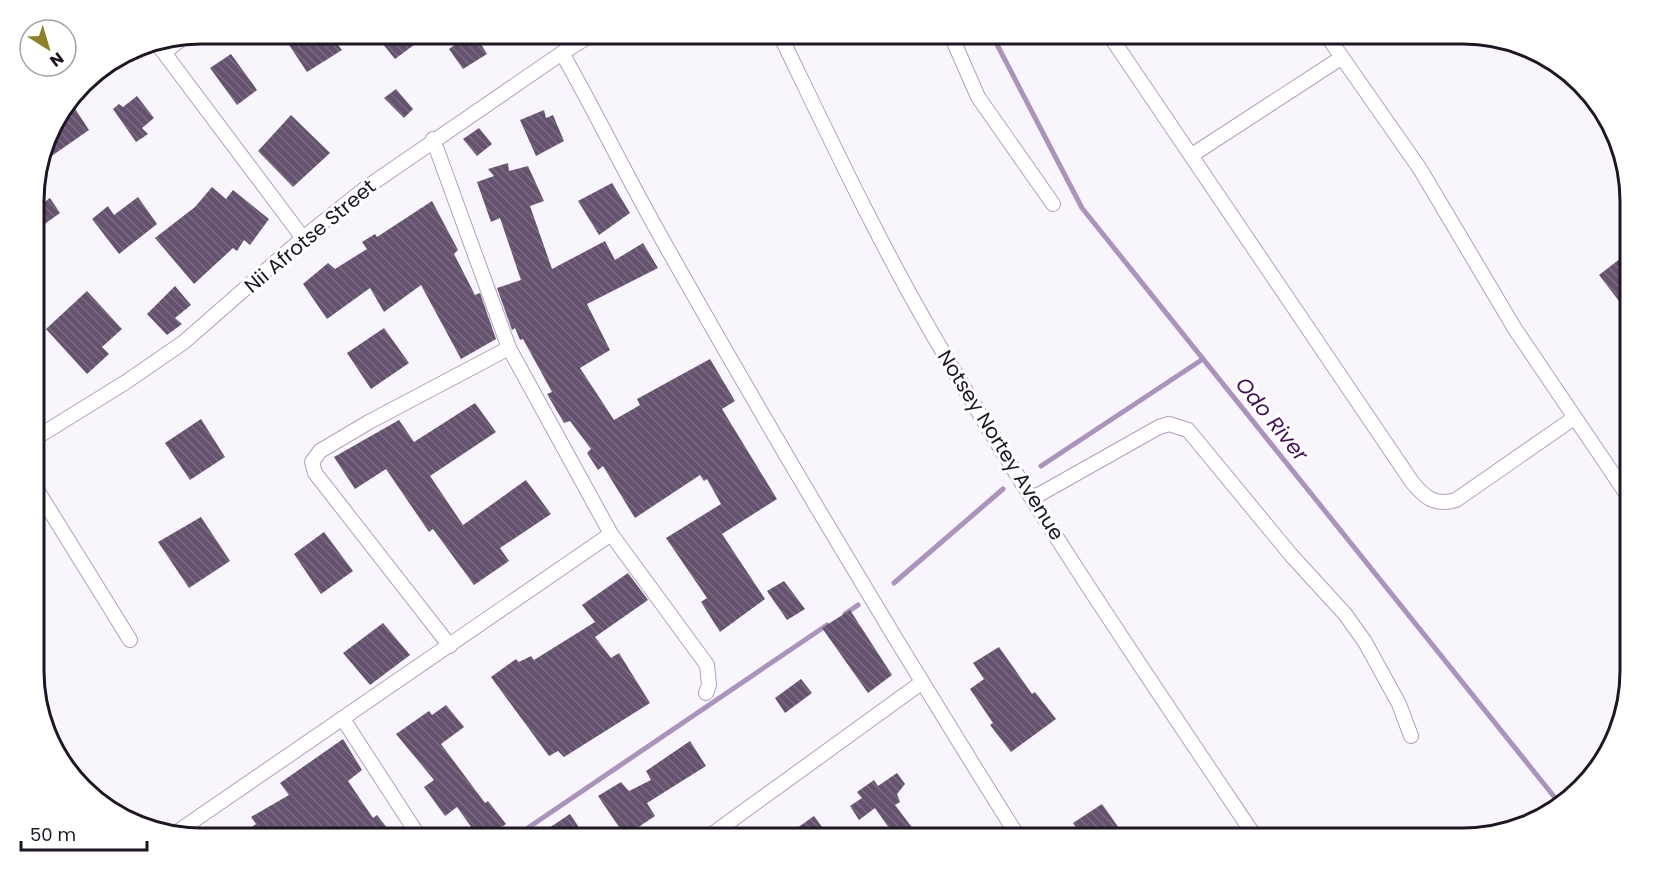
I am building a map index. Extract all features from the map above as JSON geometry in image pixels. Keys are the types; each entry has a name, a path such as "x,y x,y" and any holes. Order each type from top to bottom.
{"street":[{"name":"Nii Afrotse Street","path":"44,433 126,382 183,342 303,238 433,139 575,44"},
{"name":"Notsey Nortey Avenue","path":"784,44 851,182 933,335 1033,498 1249,827"},
{"path":"955,44 978,97 1053,204"},
{"path":"1115,44 1400,465 1425,497 1444,504 1456,500 1574,418"},
{"path":"1332,44 1420,169 1515,329 1620,486"},
{"path":"162,49 303,238"},
{"path":"562,52 655,227 756,405 921,683 1011,827"},
{"path":"1192,155 1341,58"},
{"path":"433,139 509,348 611,534 707,665 709,685 706,693"},
{"path":"450,646 315,473 312,462 320,451 369,422 509,348"},
{"path":"1033,498 1159,427 1169,424 1188,430 1291,555 1345,614 1365,642 1399,704 1411,736"},
{"path":"44,501 130,640"},
{"path":"185,827 611,534"},
{"path":"721,828 921,683"},
{"path":"343,719 413,828"}],"building":[{"path":"288,44 337,44 342,50 307,72"},
{"path":"383,44 415,44 395,59"},
{"path":"456,44 481,44 487,54 463,69 449,49"},
{"path":"231,54 257,90 237,105 210,68"},
{"path":"396,89 413,109 404,118 384,98"},
{"path":"137,96 154,118 142,128 148,134 136,142 113,109 119,104 123,107"},
{"path":"74,108 89,130 50,157 55,140"},
{"path":"544,110 546,118 553,115 564,141 536,156 520,120"},
{"path":"291,115 330,153 293,187 258,151"},
{"path":"479,128 492,144 477,156 463,139"},
{"path":"508,163 509,171 528,166 544,201 530,206 552,269 605,241 615,260 643,243 658,268 587,304 610,350 580,368 614,420 640,405 637,399 710,359 735,401 722,409 777,499 722,534 765,599 720,632 701,602 707,598 666,538 721,504 707,479 704,481 700,475 635,518 603,466 598,470 587,453 591,449 570,421 564,423 547,394 552,392 523,339 520,340 515,328 512,330 497,288 521,280 500,218 491,222 477,182 494,176 488,169"},
{"path":"612,183 630,213 599,235 578,201"},
{"path":"212,187 226,199 233,190 269,219 250,245 244,240 237,251 233,248 194,284 155,238 195,207"},
{"path":"138,197 157,224 119,254 92,219 108,206 114,215"},
{"path":"50,198 60,213 44,224 44,202"},
{"path":"432,201 458,250 454,254 475,295 480,293 496,339 461,359 421,285 384,312 370,288 327,319 303,284 328,263 335,269 367,249 362,242 375,234 377,237"},
{"path":"1620,259 1620,302 1599,275"},
{"path":"175,286 191,305 175,318 182,324 167,335 147,314"},
{"path":"87,291 122,329 102,347 109,354 87,374 46,329"},
{"path":"384,328 409,363 371,389 347,353"},
{"path":"475,403 496,432 430,476 463,525 526,480 551,514 500,548 509,561 474,585 433,529 429,532 386,469 355,489 334,457 399,420 414,442"},
{"path":"201,419 225,457 190,480 165,443"},
{"path":"201,517 230,561 189,588 158,542"},
{"path":"324,532 353,571 321,594 294,554"},
{"path":"628,573 648,600 595,637 611,658 619,653 650,703 564,757 558,751 549,756 491,677 516,659 519,662 531,656 534,660 595,622 582,605"},
{"path":"784,581 805,609 787,620 767,591"},
{"path":"850,610 892,675 868,693 822,628"},
{"path":"383,623 410,655 370,685 343,653"},
{"path":"999,647 1032,694 1035,692 1056,719 1011,752 990,725 993,723 970,689 984,679 973,663"},
{"path":"801,679 812,693 785,713 775,698"},
{"path":"446,705 464,727 441,744 485,803 488,801 506,824 501,828 472,828 457,807 445,816 424,787 434,780 396,734 429,711 432,715"},
{"path":"343,739 362,770 348,781 373,818 377,815 387,828 251,828 256,824 251,817 289,795 280,783"},
{"path":"690,741 706,766 647,803 655,816 638,828 619,828 598,796 621,782 629,791 651,780 646,771"},
{"path":"897,773 905,784 897,794 900,802 895,805 912,827 889,827 875,808 859,820 850,806 862,798 857,792 874,780 878,786"},
{"path":"1102,804 1118,827 1076,827 1073,823"},
{"path":"570,814 579,828 549,828"},
{"path":"814,816 822,828 798,828"}],"waterway":[{"name":"Odo River","path":"997,44 1082,208 1555,797"},
{"path":"1041,466 1203,359"},
{"path":"894,583 1003,489"},
{"path":"845,614 858,605"},
{"path":"528,828 827,625"}]}
